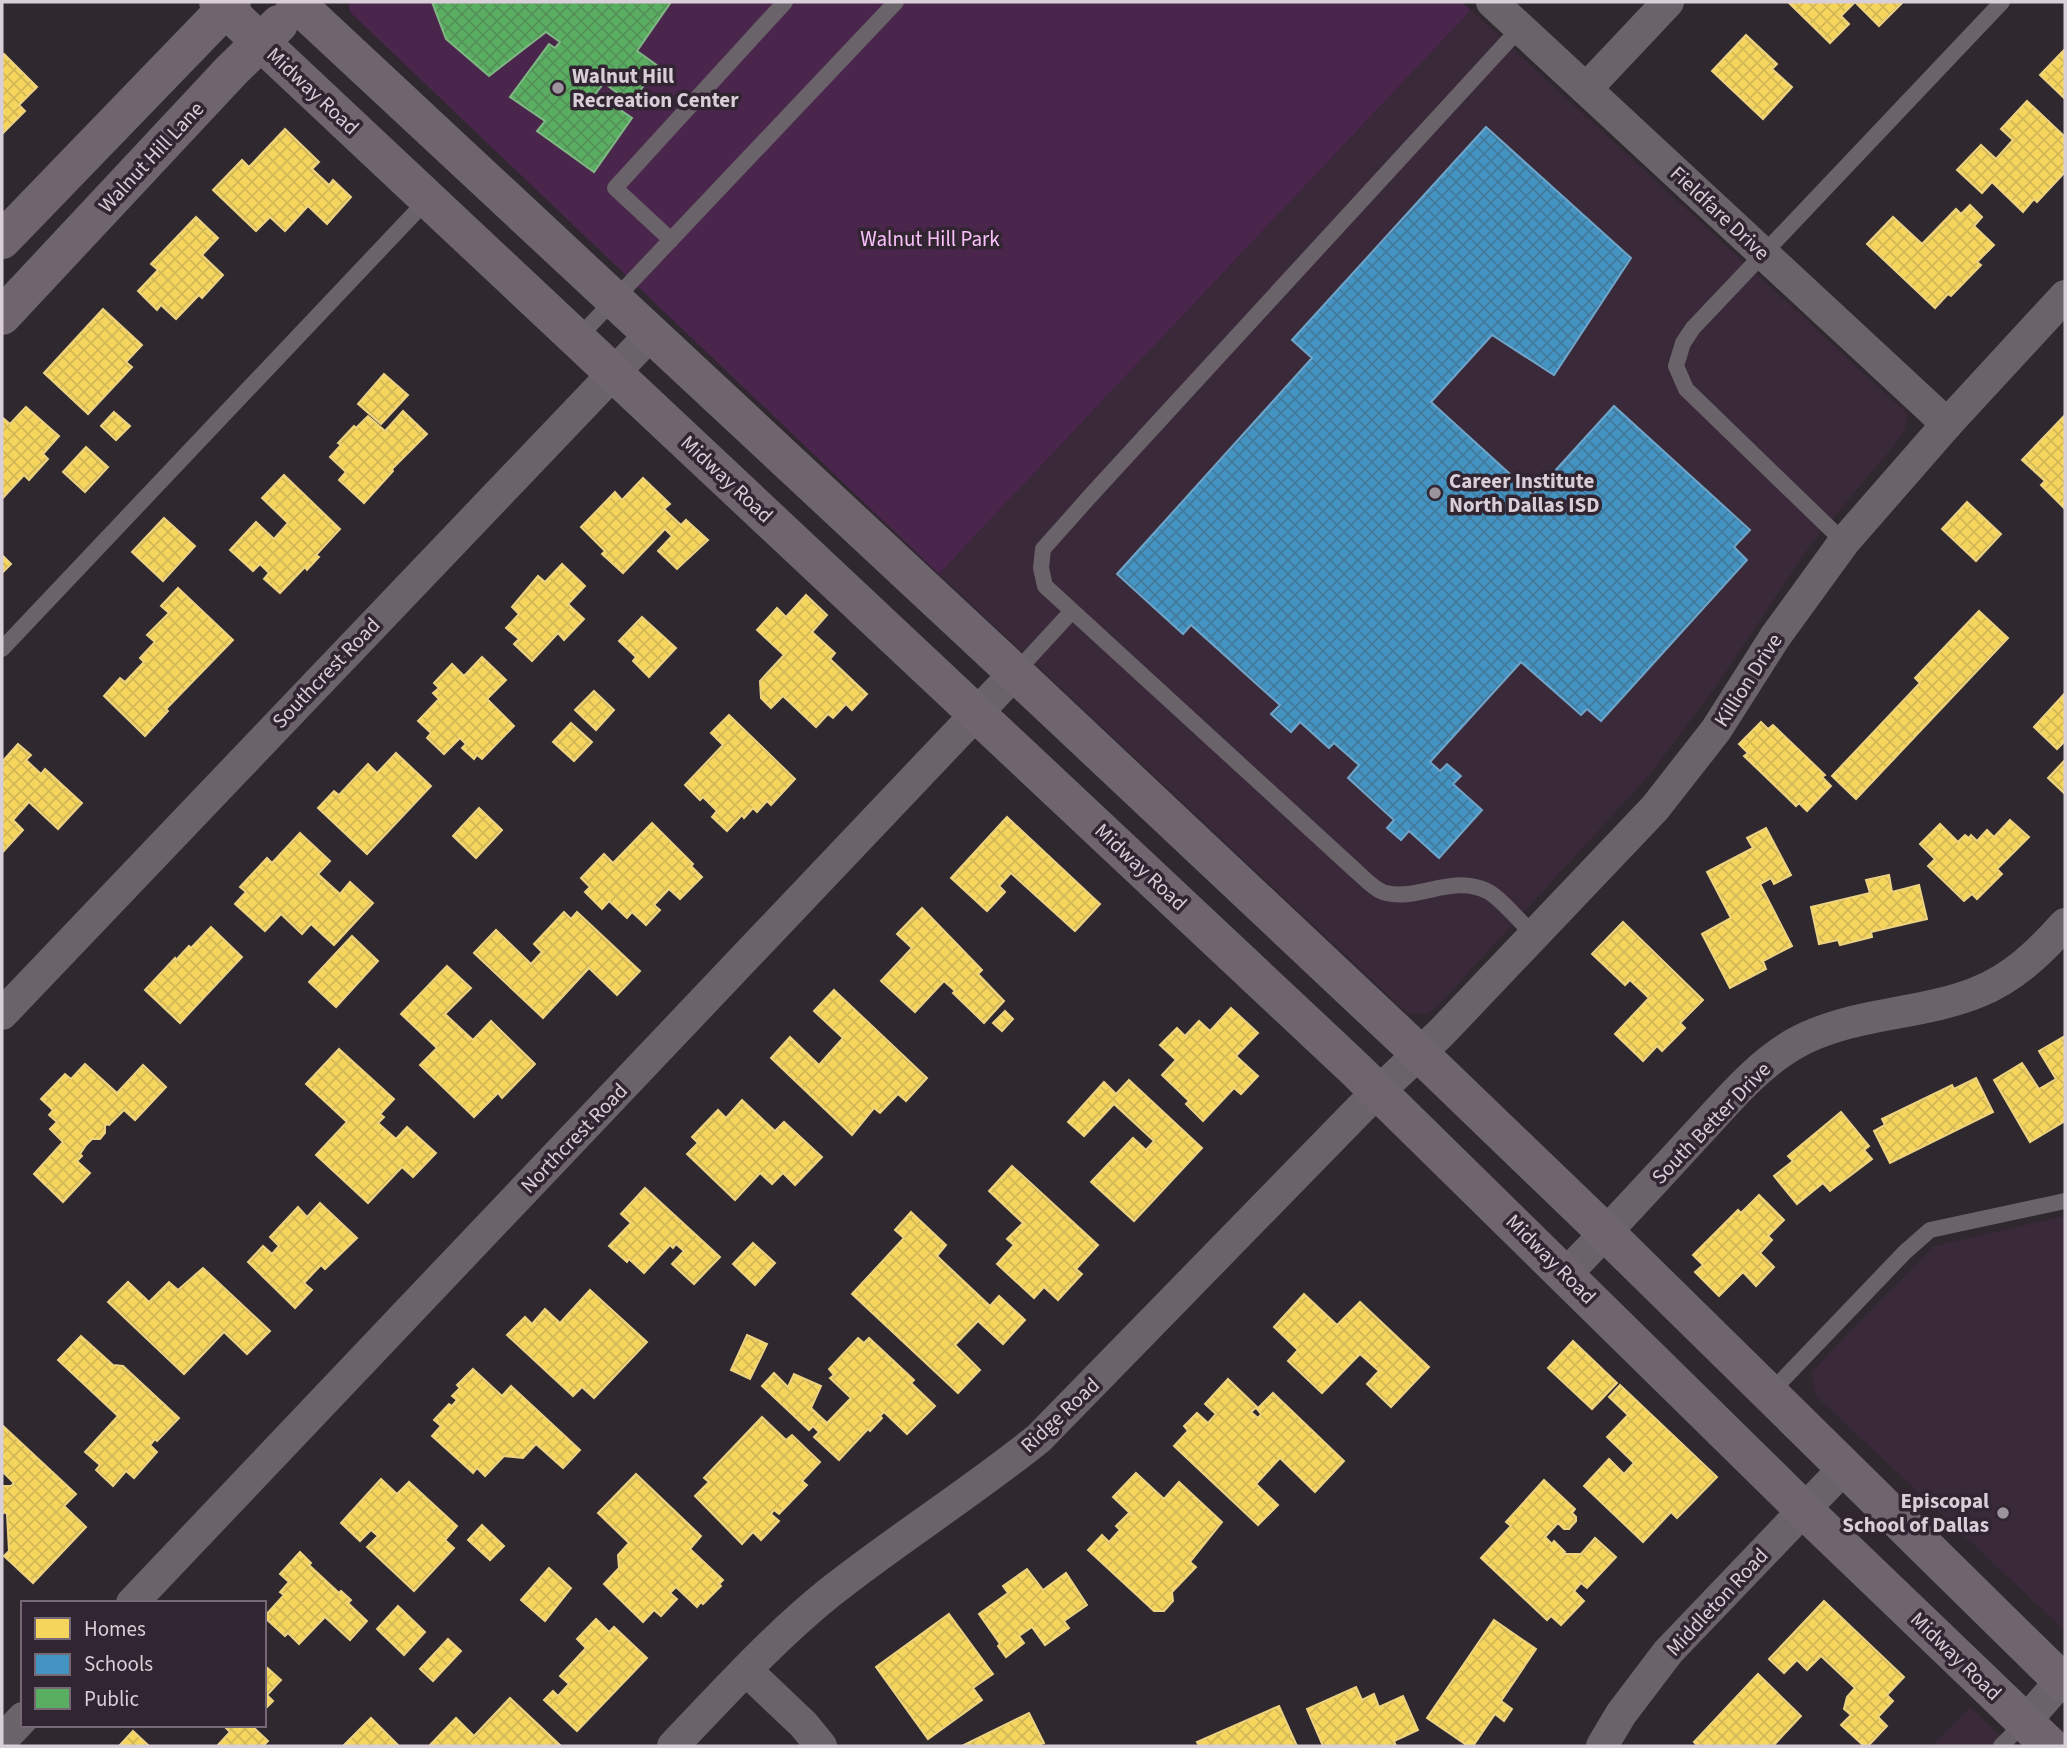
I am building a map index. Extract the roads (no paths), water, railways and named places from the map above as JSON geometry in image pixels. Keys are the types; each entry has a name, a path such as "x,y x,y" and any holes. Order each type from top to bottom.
{"main road":[{"name":"Walnut Hill Lane","path":"2,316 260,41 300,3"},
{"path":"300,3 1420,1054 2064,1680"},
{"name":"Midway Road","path":"225,4 260,41 1379,1092 1804,1510 2025,1738"},
{"path":"2,240 225,4"},
{"path":"1078,808 1116,768"}],"street":[{"name":"Fieldfare Drive","path":"1492,2 1947,424"},
{"path":"1586,89 1668,2"},
{"name":"Killion Drive","path":"1420,1054 1655,808 1716,730 1775,637 1844,542 1947,424 2065,296"},
{"name":"Southcrest Road","path":"2,1014 651,334"},
{"name":"Northcrest Road","path":"134,1601 1015,673"},
{"name":"South Better Drive","path":"1566,1274 1749,1079 1793,1044 1836,1026 1978,992 2009,977 2041,951 2065,924"},
{"name":"Ridge Road","path":"673,1746 746,1670 830,1593 1039,1438 1379,1092 1420,1054"},
{"name":"Middleton Road","path":"1602,1746 1621,1714 1668,1652 1845,1467"},
{"path":"746,1670 804,1725 821,1746"},
{"path":"2025,1738 2064,1680"},
{"path":"2,1740 21,1720"}],"lane":[{"path":"671,240 615,188 785,2"},
{"path":"577,339 896,2"},
{"path":"1844,542 1686,388 1676,366 1693,328 2002,2"},
{"path":"1520,28 1043,550 1041,568 1045,586 1356,871 1384,893 1407,893 1447,885 1468,885 1488,891 1534,935"},
{"path":"2,649 428,199"},
{"path":"1015,673 1072,611"},
{"path":"1770,1393 1905,1252 1930,1230 2065,1200"}],"place":[{"name":"Walnut Hill Recreation Center","path":"558,88"},
{"name":"Career Institute North Dallas ISD","path":"1435,493"},
{"name":"Episcopal School of Dallas","path":"2003,1513"}],"park label":[{"name":"Walnut Hill Park","path":"930,239"}]}
